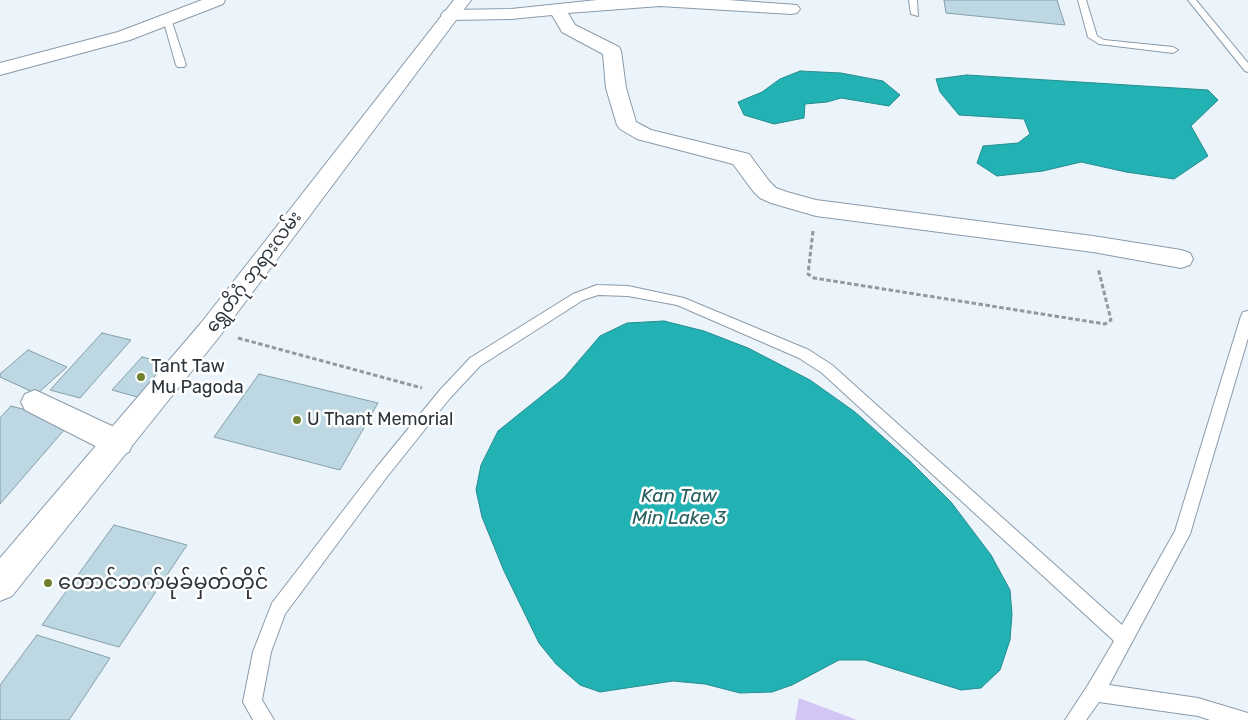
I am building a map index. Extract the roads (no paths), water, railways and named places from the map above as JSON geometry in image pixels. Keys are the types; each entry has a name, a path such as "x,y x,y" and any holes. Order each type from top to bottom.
{"street":[{"path":"0,69 124,36 217,0"},
{"path":"456,8 558,10 660,1 791,9"},
{"name":"ရွှေတိဂုံ ဘုရားလမ်း","path":"0,584 210,330 456,8"},
{"path":"558,10 568,28 612,51 616,88 627,125 644,135 741,159 768,192 779,198 816,208 1093,244 1181,258"},
{"path":"34,402 118,443"}],"lane":[{"path":"913,0 915,14"},
{"path":"1082,0 1093,37 1102,42 1174,50"},
{"path":"1192,0 1248,69"},
{"path":"167,20 181,65"},
{"path":"264,720 252,702 262,652 278,609 382,473 445,394 476,362 578,297 597,290 628,291 679,301 804,354 827,369 1124,638"},
{"path":"1075,720 1095,692 1182,534 1248,316"},
{"path":"1095,692 1198,707 1241,720"}],"water":[{"path":"800,71 841,73 883,81 900,95 889,106 841,98 827,102 805,104 804,118 774,124 744,115 738,102 762,92 780,79"},
{"path":"967,75 1208,90 1218,100 1191,126 1208,156 1174,179 1126,172 1081,162 1043,171 997,176 977,163 983,146 1018,143 1030,134 1024,119 959,115 940,92 936,79"},
{"name":"Kan Taw Min Lake 3","path":"664,321 704,331 748,348 810,380 855,412 910,461 951,502 991,555 1010,590 1012,614 1010,640 1000,670 981,688 961,690 865,660 839,660 792,685 772,692 740,693 705,684 673,681 600,692 580,685 556,664 539,643 504,571 482,517 476,490 481,465 498,431 564,378 600,336 627,323"}],"place":[{"name":"Tant Taw Mu Pagoda","path":"141,377"},
{"name":"U Thant Memorial","path":"297,420"},
{"name":"တောင်ဘက်မုခ်မှတ်တိုင်","path":"48,583"}]}
